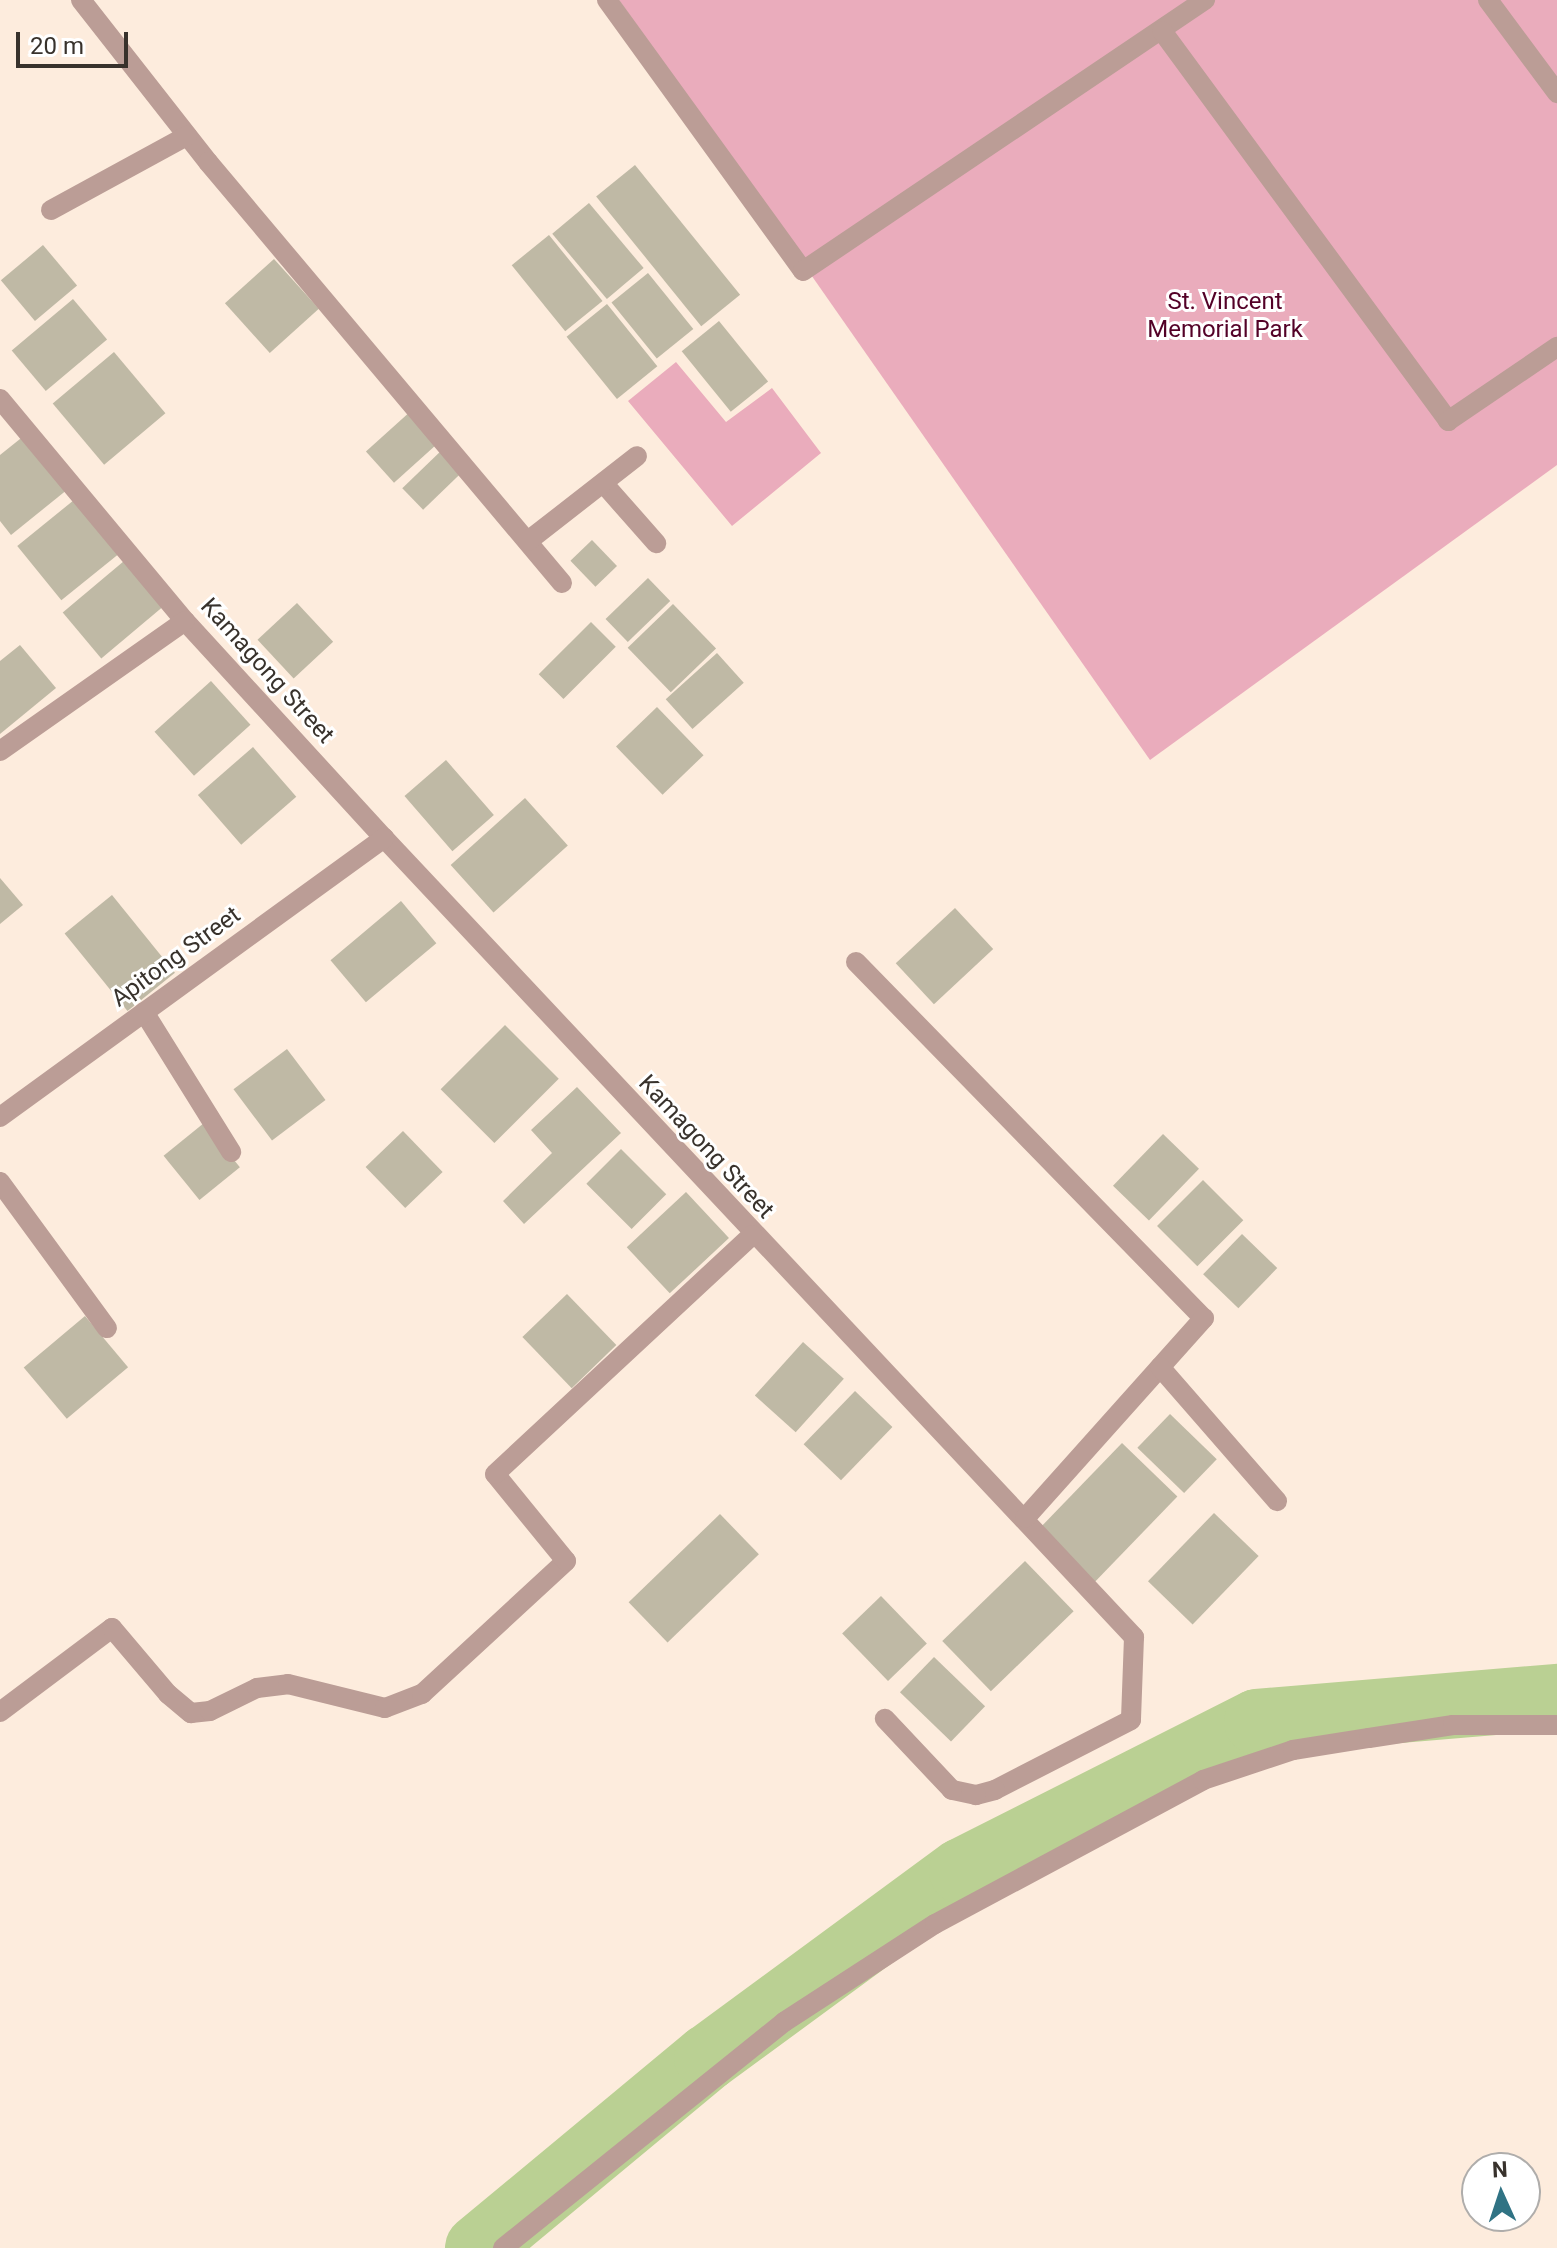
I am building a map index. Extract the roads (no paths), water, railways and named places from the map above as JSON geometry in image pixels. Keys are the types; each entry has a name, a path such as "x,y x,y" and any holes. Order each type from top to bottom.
{"street":[{"path":"81,0 187,136 562,583"},
{"path":"607,0 803,271 1205,0"},
{"path":"1488,0 1557,93"},
{"path":"1162,31 1448,421 1557,347"},
{"path":"51,210 187,136"},
{"name":"Kamagong Street","path":"0,399 185,621 752,1235 1025,1518 1134,1637 1131,1720 976,1795 952,1790 885,1719"},
{"path":"528,541 637,456"},
{"path":"604,484 656,543"},
{"path":"0,751 185,621"},
{"name":"Apitong Street","path":"0,1117 384,838"},
{"path":"856,962 1204,1318 1025,1518"},
{"path":"144,1012 231,1152"},
{"path":"0,1182 107,1328"},
{"path":"0,1712 112,1628 168,1694 191,1713 210,1711 257,1688 288,1684 385,1708 422,1694 566,1561 495,1474 752,1235"},
{"path":"1160,1367 1277,1501"},
{"path":"503,2248 784,2022 935,1924 1203,1780 1293,1750 1369,1738 1453,1725 1557,1725"}],"waterway":[{"path":"478,2248 707,2058 962,1871 1257,1722 1557,1697"}],"park label":[{"name":"St. Vincent Memorial Park","path":"1225,316"}]}
